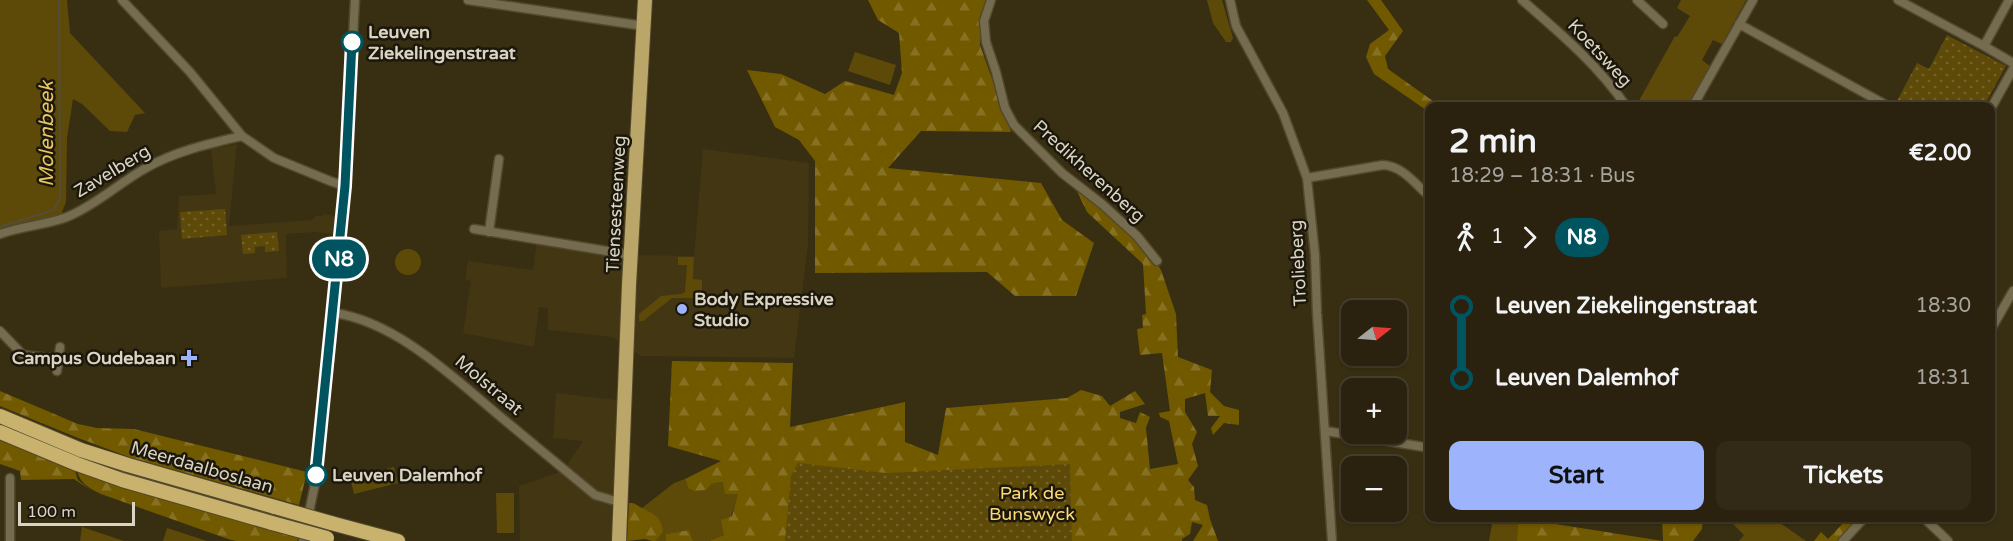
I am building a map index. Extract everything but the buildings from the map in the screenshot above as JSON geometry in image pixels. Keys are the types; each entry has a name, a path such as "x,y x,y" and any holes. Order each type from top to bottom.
{"highway":[{"name":"Meerdaalboslaan","path":"0,416 81,450 118,462 398,541"},
{"name":"Meerdaalboslaan","path":"0,432 122,480 332,540"}],"main road":[{"name":"Tiensesteenweg","path":"619,541 623,411 645,0"},
{"name":"Tiensesteenweg","path":"610,541 614,449 623,411"}],"street":[{"path":"122,0 195,79 242,136 274,158 345,186"},
{"path":"303,541 316,479 334,313 345,186 355,0"},
{"path":"468,0 644,26"},
{"name":"Predikherenberg","path":"991,0 984,21 986,42 1005,108 1014,125 1062,174 1102,204 1137,236 1157,261"},
{"name":"Trolieberg","path":"1230,0 1236,26 1283,113 1307,178 1315,255 1332,541"},
{"name":"Koetsweg","path":"1522,0 1588,59 1623,102"},
{"path":"1637,0 1662,24"},
{"path":"1696,102 1753,0"},
{"path":"1898,0 2013,63"},
{"path":"1984,46 2009,0"},
{"path":"1739,24 1881,102"},
{"path":"1994,102 2013,69"},
{"name":"Zavelberg","path":"0,234 66,217 167,157 187,149 242,136"},
{"path":"489,232 499,159"},
{"path":"1307,178 1383,165 1392,166 1400,169 1425,193"},
{"path":"474,229 631,255"},
{"path":"1995,322 2013,291"},
{"name":"Molstraat","path":"334,313 360,318 406,343 451,375 595,495 612,500"},
{"path":"0,331 22,355 58,359"},
{"path":"57,371 60,347"},
{"path":"1326,431 1425,447"},
{"path":"10,478 10,540"},
{"path":"1843,541 1860,522"},
{"path":"1928,522 1948,541"}],"shaded area":[{"path":"237,144 229,226 312,220 315,216 324,214 335,216 334,234 314,232 286,234 287,278 161,288 159,231 177,229 179,196 216,194 211,149"},
{"path":"703,149 809,163 808,244 794,358 641,356 612,337 548,330 548,308 539,307 534,347 463,333 471,281 465,280 468,261 533,270 537,239 631,255 694,256"},
{"path":"556,393 624,401 619,541 520,541 519,486 563,471 583,441 553,438"}],"green space":[{"path":"0,0 67,0 70,33 145,113 135,115 127,132 110,131 82,104 73,99 67,138 66,202 60,217 0,232"},
{"path":"868,0 986,0 981,18 980,45 1011,132 921,131 888,168 1041,183 1062,220 1094,243 1076,296 1015,296 987,272 815,273 815,161 799,140 775,127 747,70 781,74 825,94 845,81 894,95 902,73 899,33 878,20"},
{"path":"1207,0 1222,0 1233,38 1231,42 1226,42 1213,23"},
{"path":"1367,0 1381,0 1403,31 1385,56 1388,69 1434,102 1425,102 1425,109 1374,74 1366,57 1370,44 1389,30"},
{"path":"1681,0 1746,0 1722,44 1713,40 1702,60 1710,66 1689,102 1638,102 1675,36 1677,37 1690,16 1677,8"},
{"path":"1947,35 2006,66 1986,102 1897,102 1917,63 1929,69"},
{"path":"855,52 896,65 890,85 848,71"},
{"path":"1076,189 1113,217 1149,251 1161,270 1176,314 1178,357 1212,370 1210,392 1224,406 1239,410 1239,425 1224,423 1213,435 1211,428 1220,416 1208,416 1205,393 1185,399 1185,412 1197,432 1192,444 1198,466 1188,480 1194,487 1195,500 1207,505 1218,541 1193,541 1203,525 1192,522 1190,534 1182,541 709,541 724,535 721,520 732,516 738,494 725,494 723,482 711,484 706,490 694,491 688,488 685,479 721,461 668,446 672,361 793,363 790,427 905,402 905,442 938,455 946,408 1067,398 1081,390 1102,396 1110,406 1135,391 1145,404 1120,412 1120,418 1136,423 1140,412 1150,417 1146,428 1150,469 1178,464 1169,421 1160,417 1159,413 1170,411 1162,353 1140,355 1137,329 1143,328 1142,315 1146,314 1143,264 1087,212"},
{"path":"225,209 227,235 182,239 180,212"},
{"path":"277,232 279,251 265,252 265,246 255,247 255,253 243,254 241,235"},
{"path":"408,249 417,253 421,262 417,271 408,275 399,271 395,262 399,253"},
{"path":"678,257 694,257 693,279 702,280 702,298 672,298 643,321 639,321 639,314 661,296 685,292 687,265 678,265"},
{"path":"0,391 78,424 97,428 134,429 307,472 299,505 129,457 78,438 0,406"},
{"path":"0,420 293,515 292,523 121,473 0,426"},
{"path":"0,439 75,471 78,480 89,489 74,479 21,480 20,471 0,464"},
{"name":"Park de Bunswyck","path":"798,463 886,473 1070,464 1072,541 785,541 791,476"},
{"path":"394,467 398,483 354,494 350,478"},
{"path":"77,471 122,488 298,538 297,541 228,539 101,494 86,485 80,479"},
{"path":"685,479 688,488 723,482 739,494 724,535 709,541 693,541 689,530 667,534 666,541 655,541 642,508 674,483"},
{"path":"496,493 514,493 514,533 497,533"},
{"path":"629,503 657,517 663,532 655,541 645,539 627,541"},
{"path":"1492,522 1518,522 1517,541 1489,541"},
{"path":"1518,522 1543,522 1663,541 1517,541"},
{"path":"1662,522 1703,522 1702,529 1693,541 1663,541"},
{"path":"1731,522 1779,522 1806,541 1739,541 1744,535"},
{"path":"1844,522 1858,522 1841,541 1814,541 1821,532 1828,539"},
{"path":"82,527 124,541 80,541"},
{"path":"167,528 207,541 163,541"},
{"path":"689,530 693,541 666,541 666,534"}],"waterway":[{"name":"Molenbeek","path":"0,227 53,210 60,199 59,0"}],"bus line":[{"name":"N8","path":"316,475 345,186 352,42"}],"place":[{"name":"Leuven Ziekelingenstraat","path":"352,42"},
{"name":"Body Expressive Studio","path":"682,309"},
{"name":"Campus Oudebaan","path":"189,358"},
{"name":"Leuven Dalemhof","path":"316,475"}]}
